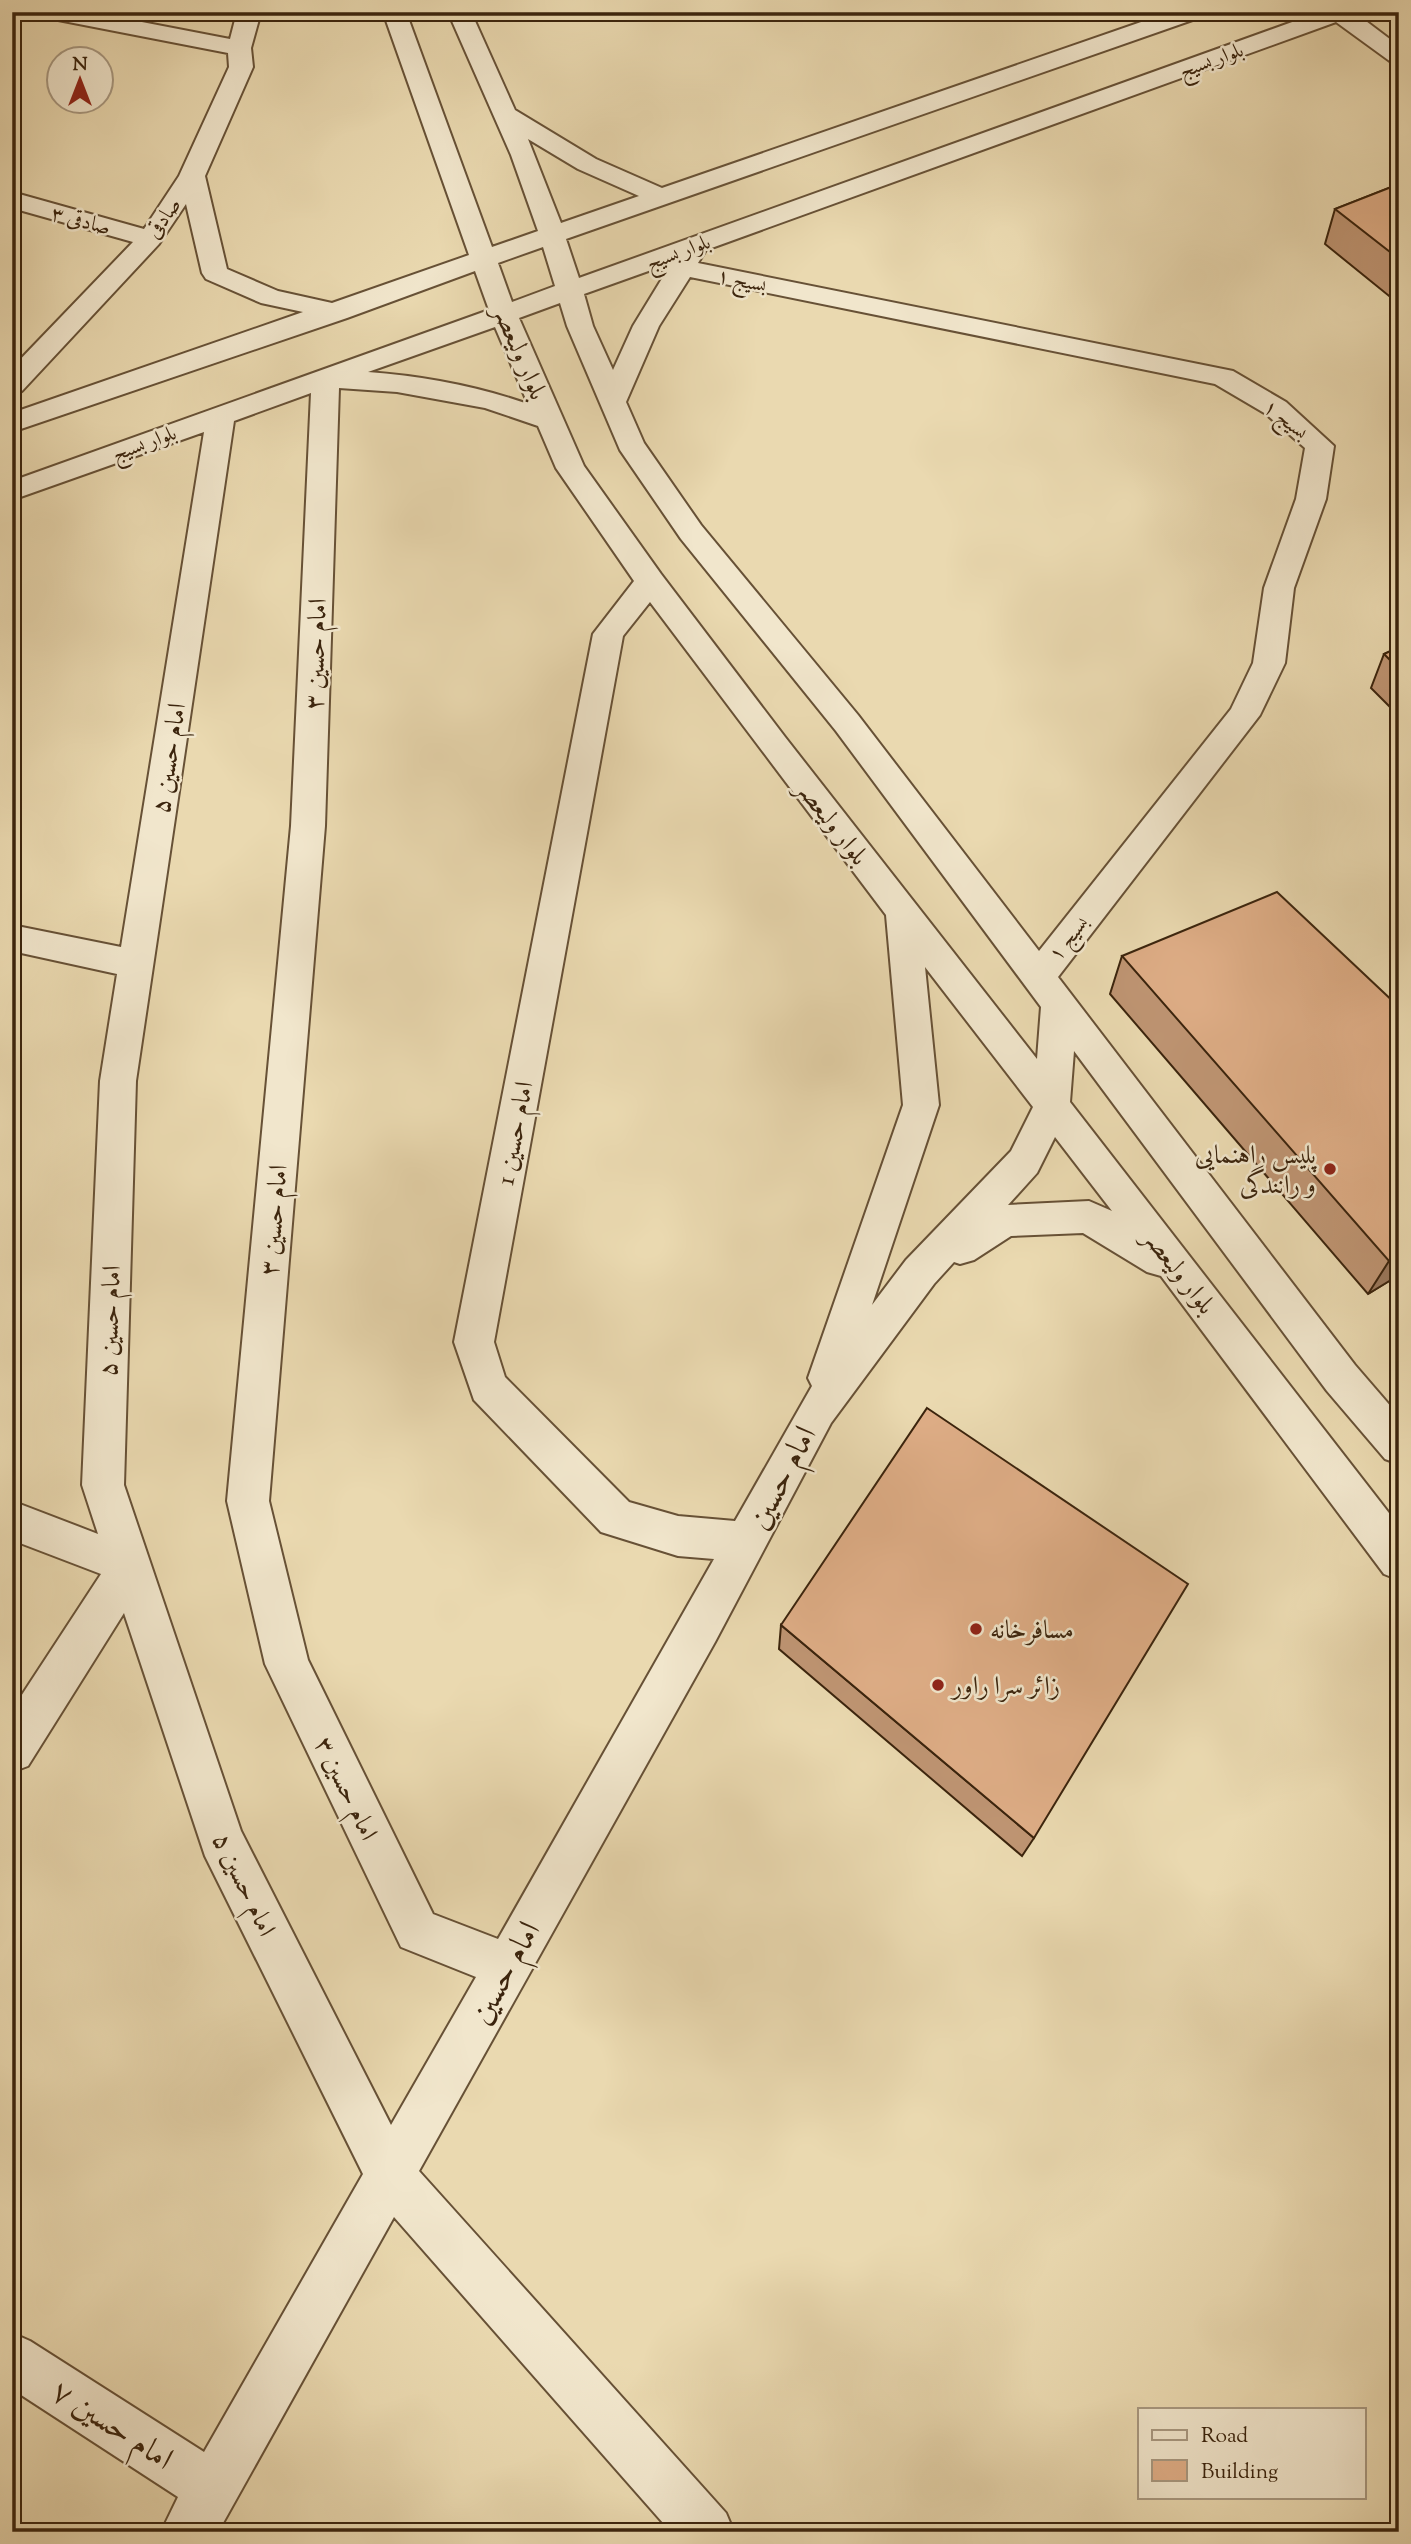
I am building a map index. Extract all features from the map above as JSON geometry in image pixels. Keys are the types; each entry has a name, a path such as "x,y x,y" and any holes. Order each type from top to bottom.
{"street":[{"path":"54,12 239,48"},
{"name":"صادقی","path":"12,385 150,239 192,176 241,67 239,48 248,12"},
{"name":"بلوار ولیعصر","path":"394,12 504,314 570,468 650,580 1399,1560"},
{"path":"459,12 523,155 553,236 568,291 630,444 691,532 847,723 1340,1378 1399,1446"},
{"name":"بلوار بسیج","path":"12,423 338,312 1193,12"},
{"path":"1341,13 1399,57"},
{"name":"بلوار بسیج","path":"689,256 1341,13"},
{"path":"505,114 587,164 664,198"},
{"path":"192,176 215,272 270,297 338,312"},
{"name":"صادقی ۳","path":"12,201 150,239"},
{"path":"612,402 646,326 689,256"},
{"name":"بسیج ۱","path":"652,261 689,256 1223,377 1276,408 1320,446 1311,499 1279,588 1269,663 1244,715 1049,991"},
{"name":"بلوار بسیج","path":"12,491 652,261"},
{"path":"325,377 397,383 490,400 550,421"},
{"name":"امام حسین ۳","path":"325,377 308,826 248,1502 287,1664 417,1931 507,1965"},
{"name":"امام حسین ۵","path":"221,416 118,1081 103,1486 221,1840 390,2175 707,2532"},
{"name":"امام حسین 1","path":"650,580 608,634 474,1342 488,1387 616,1518 678,1536 746,1542"},
{"path":"817,1410 921,1105 903,913"},
{"path":"12,938 136,964"},
{"path":"817,1410 920,1272 1024,1162 1052,1105 1049,991"},
{"path":"920,1272 1004,1221 1047,1217 1089,1217 1181,1272"},
{"path":"1340,1378 1399,1410"},
{"name":"امام حسین","path":"201,2510 746,1542 817,1410"},
{"path":"12,1520 130,1566 12,1750"},
{"name":"امام حسین ۷","path":"12,2359 201,2510"}],"building":[{"path":"1399,184 1399,259 1335,209"},
{"path":"1399,647 1399,669 1384,654"},
{"name":"پلیس راهنمایی و رانندگی","path":"1277,892 1399,1007 1399,1255 1389,1261 1122,956"},
{"name":"مسافرخانه","path":"927,1408 1188,1584 1034,1838 781,1625"}],"place":[{"name":"پلیس راهنمایی و رانندگی","path":"1330,1169"},
{"name":"مسافرخانه","path":"976,1629"},
{"name":"زائر سرا راور","path":"938,1685"}]}
